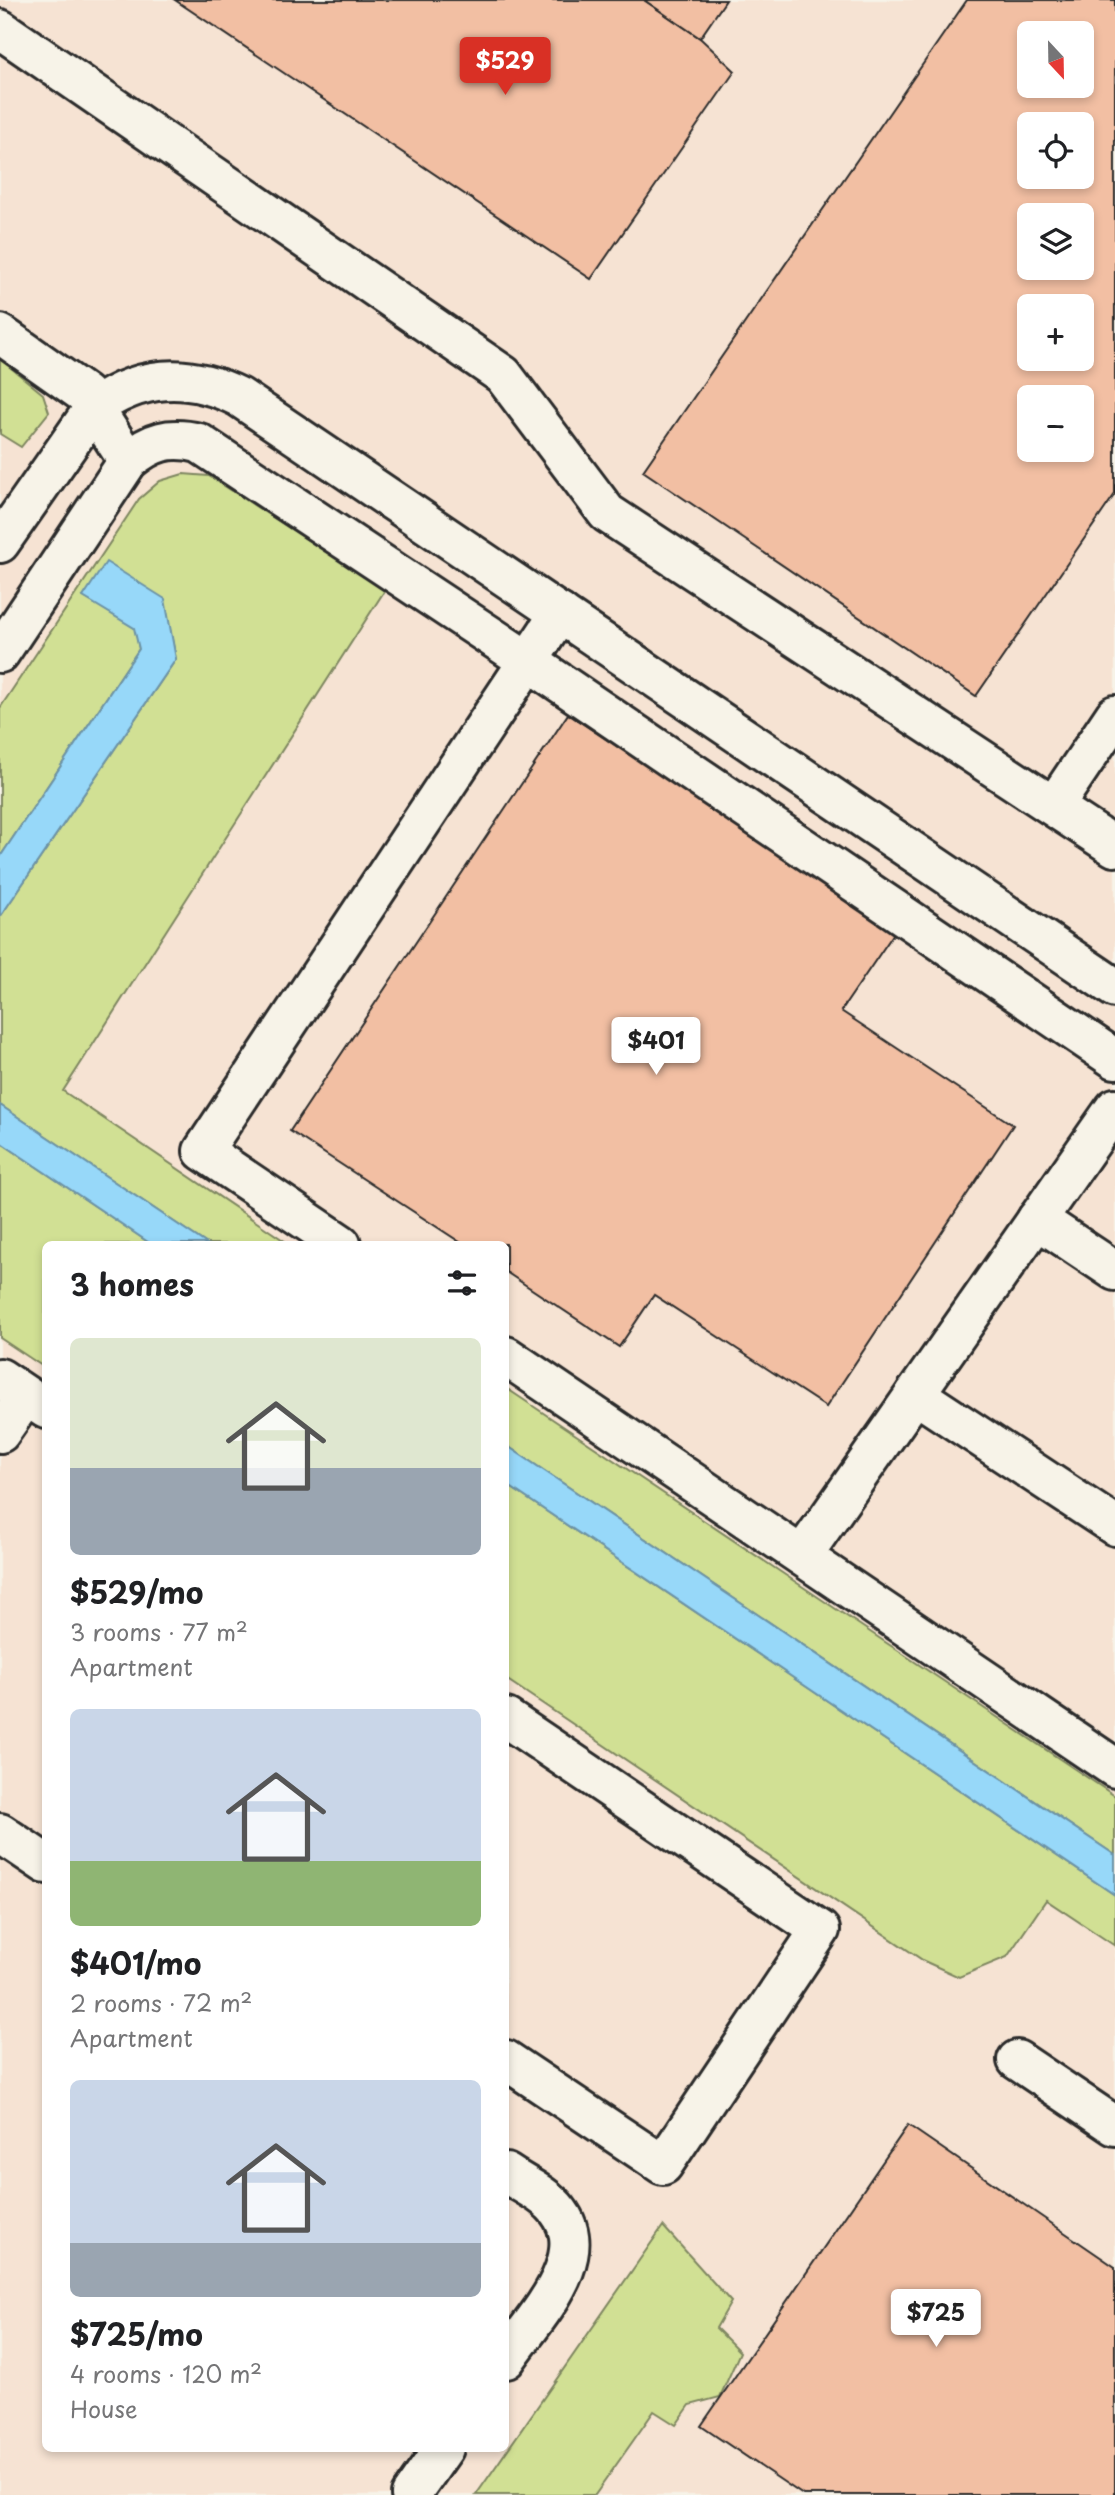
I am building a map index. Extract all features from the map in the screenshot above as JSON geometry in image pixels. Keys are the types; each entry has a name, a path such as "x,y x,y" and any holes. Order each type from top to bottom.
{"lane":[{"path":"0,29 503,375 607,513 1115,847"},
{"path":"0,334 85,394 128,461"},
{"path":"0,542 94,408 116,392 144,383 185,380 219,387 239,397 1115,988"},
{"path":"0,653 128,461 159,441 178,438 199,443 528,661 1115,1059"},
{"path":"337,1241 203,1151 560,613"},
{"path":"1054,806 1115,715"},
{"path":"802,1556 1115,1108"},
{"path":"1037,1219 1115,1270"},
{"path":"509,1358 1115,1768"},
{"path":"0,1433 24,1394"},
{"path":"915,1394 1115,1526"},
{"path":"509,1720 820,1930 663,2165 509,2062"},
{"path":"0,1833 42,1861"},
{"path":"1017,2060 1115,2126"},
{"path":"509,2175 552,2203 567,2225 570,2251 564,2276 509,2355"},
{"path":"411,2495 441,2452"}],"shaded area":[{"path":"0,0 1115,0 1115,2495 0,2495"}],"green space":[{"path":"0,359 43,394 49,412 21,447 0,434"},
{"path":"183,474 209,476 385,590 63,1091 285,1241 203,1241 0,1105 0,917 176,659 164,599 84,597 135,628 139,649 0,857 0,708 139,499 160,481"},
{"path":"0,1142 147,1241 42,1241 42,1366 0,1338"},
{"path":"509,1390 1115,1796 1115,1855 509,1447"},
{"path":"509,1486 1115,1895 1115,1946 1046,1900 1007,1957 959,1977 924,1961 509,1681"},
{"path":"663,2226 731,2302 716,2328 740,2352 720,2397 690,2405 676,2425 654,2411 595,2495 476,2495 506,2452 509,2452 509,2448"}],"water":[{"path":"106,562 165,599 176,659 0,917 0,857 139,649 134,628 83,597"},
{"path":"0,1105 203,1241 147,1241 0,1142"},
{"path":"509,1447 1115,1855 1115,1895 509,1486"}],"building":[{"path":"175,0 644,0 700,38 735,71 591,279"},
{"path":"644,0 726,0 700,38"},
{"path":"967,0 1115,0 1115,494 976,696 643,471"},
{"path":"568,714 896,930 841,1011 1013,1125 826,1407 654,1295 619,1347 509,1274 509,1241 458,1241 290,1131"},
{"path":"908,2125 1115,2267 1115,2495 803,2495 701,2426"}]}
